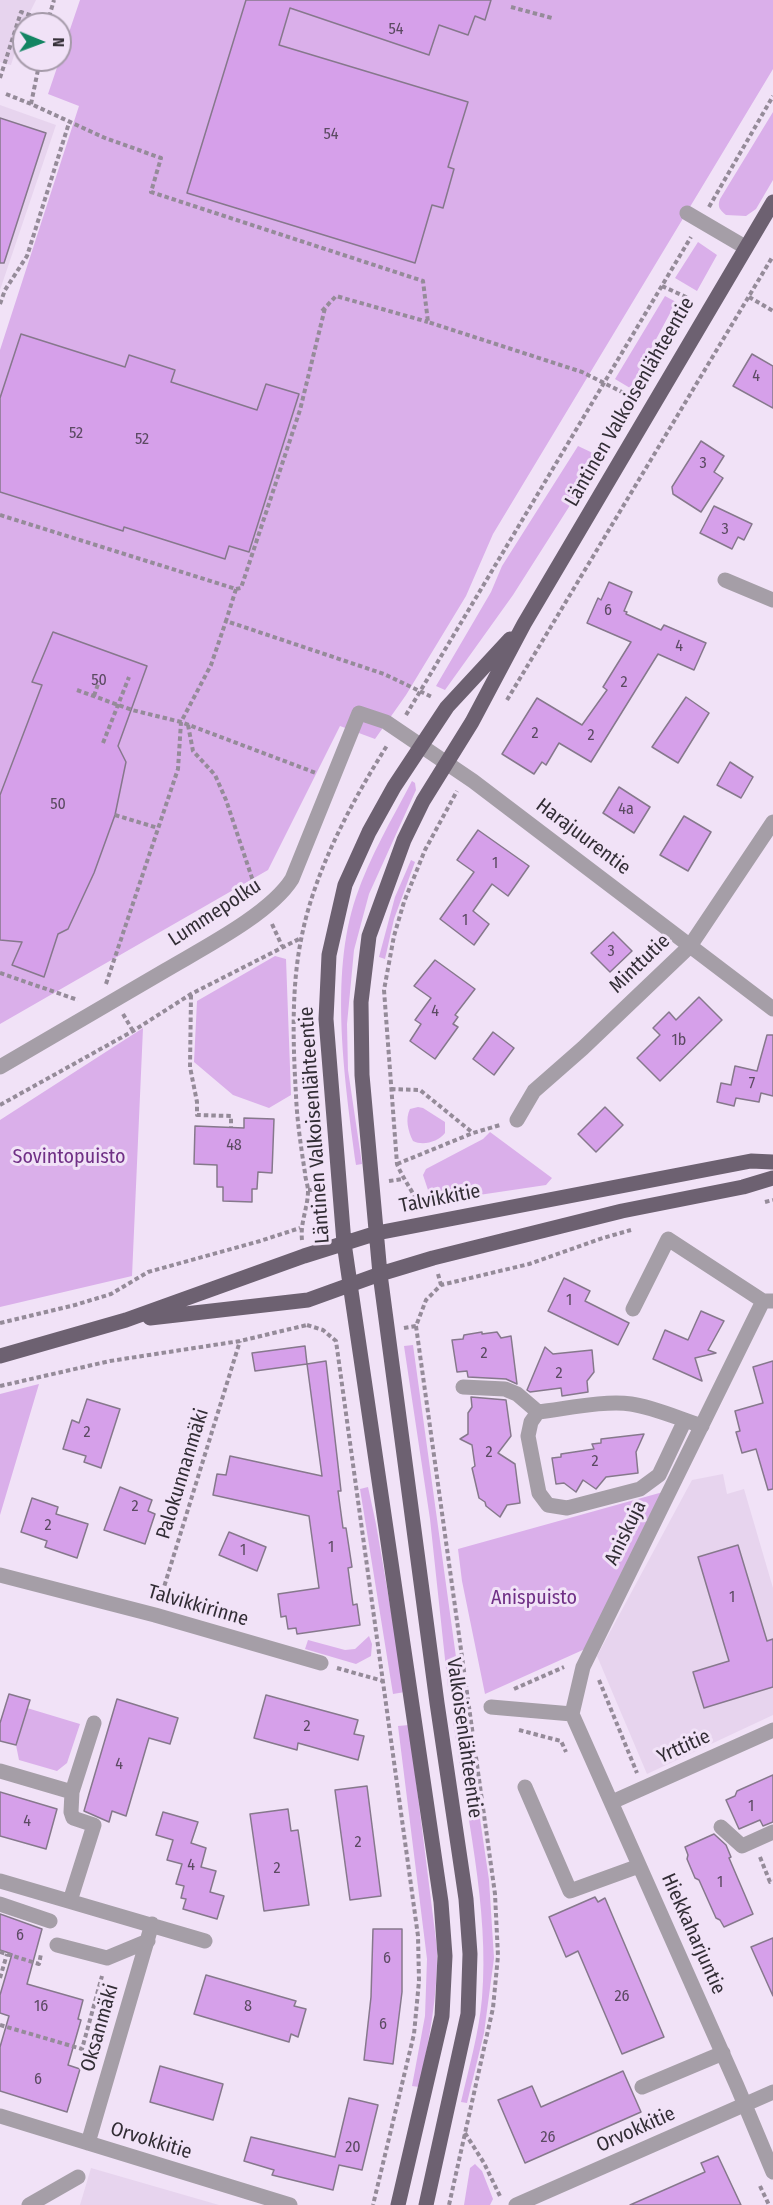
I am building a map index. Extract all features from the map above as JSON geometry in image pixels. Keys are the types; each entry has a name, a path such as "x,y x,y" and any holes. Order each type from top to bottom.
{"main road":[{"name":"Läntinen Valkoisenlähteentie","path":"380,1274 362,1075 361,1002 365,955 373,920 404,840 423,801 472,722 524,624 773,202"},
{"name":"Läntinen Valkoisenlähteentie","path":"350,1286 344,1243 326,1019 329,955 345,885 353,865 394,788 447,707 524,624"},
{"name":"Talvikkitie","path":"0,1356 126,1320 377,1233 751,1161 773,1162"},
{"name":"Talvikkitie","path":"126,1320 308,1300 433,1258 622,1211 743,1187 773,1178"},
{"name":"Valkoisenlähteentie","path":"380,1274 437,1704 466,1899 470,1954 468,2014 426,2205"},
{"path":"350,1286 441,1902 445,1956 442,2016 398,2205"}],"street":[{"path":"687,213 745,247"},
{"path":"725,580 773,600"},
{"name":"Harajuurentie","path":"359,713 386,722 465,776 773,1009"},
{"name":"Lummepolku","path":"0,1067 214,941 265,908 284,892 292,879 359,713"},
{"name":"Minttutie","path":"517,1120 534,1091 583,1048 690,946 773,822"},
{"path":"633,1309 668,1239 768,1301"},
{"name":"Aniskuja","path":"572,1714 583,1667 702,1426 768,1301"},
{"path":"463,1387 505,1389 518,1394 538,1412 617,1403 632,1404 702,1426"},
{"path":"538,1412 531,1422 528,1436 538,1493 548,1505 567,1508 640,1489 659,1475 685,1420"},
{"name":"Talvikkirinne","path":"0,1575 155,1615 321,1664"},
{"path":"492,1707 572,1714"},
{"name":"Hiekkaharjuntie","path":"572,1714 723,2053 773,2172"},
{"path":"70,1901 93,1825 73,1818 72,1792 94,1724"},
{"name":"Yrttitie","path":"612,1802 773,1730"},
{"path":"0,1771 72,1792"},
{"path":"525,1787 570,1891 639,1866"},
{"path":"721,1827 742,1846 773,1832"},
{"path":"0,1881 205,1941"},
{"path":"0,1905 50,1921"},
{"name":"Oksanmäki","path":"88,2143 152,1924"},
{"path":"57,1944 107,1958 148,1941"},
{"path":"642,2086 723,2053"},
{"name":"Orvokkitie","path":"516,2205 773,2092"},
{"name":"Orvokkitie","path":"0,2116 290,2205"},
{"path":"29,2205 78,2177"}],"path":[{"path":"511,6 552,18"},
{"path":"0,78 12,40"},
{"path":"31,104 38,72"},
{"path":"6,94 105,138 161,158 151,192 423,281 428,322"},
{"path":"0,304 4,290 27,256 69,123"},
{"path":"505,703 773,256"},
{"path":"0,515 236,589 241,588 277,472 300,410 324,309 336,296 428,322 582,372 630,396 687,298"},
{"path":"749,297 773,311"},
{"path":"115,1000 106,985 178,769 181,722 211,665 236,589"},
{"path":"226,621 384,674 420,690"},
{"path":"103,743 129,677"},
{"path":"94,696 99,681"},
{"path":"77,690 119,705 188,724 361,790"},
{"path":"188,724 193,752 214,775 226,800 257,894 282,946"},
{"path":"425,1223 414,1194 403,1179 397,1164 384,990 394,936 404,902 425,850 465,776"},
{"path":"115,815 158,828"},
{"path":"0,1105 133,1031 191,994 301,938"},
{"path":"0,973 78,1000"},
{"path":"191,994 190,1067 197,1115 231,1116 231,1127"},
{"path":"391,1089 420,1090 474,1133"},
{"path":"397,1164 474,1133 517,1120"},
{"path":"762,1203 773,1200"},
{"path":"0,1323 111,1294 148,1272 260,1241 300,1227"},
{"path":"433,1258 441,1285 529,1264 603,1238 637,1229"},
{"path":"0,1386 110,1361 240,1341 307,1325 323,1330 336,1341 418,1936 419,1981 414,2034 373,2205"},
{"name":"Palokunnanmäki","path":"155,1615 240,1341"},
{"path":"321,1664 382,1681"},
{"path":"388,1710 412,1706"},
{"path":"468,1706 492,1707"},
{"path":"516,1729 561,1741 571,1762"},
{"path":"753,1841 770,1882 773,1881"},
{"path":"0,1952 39,1964 42,1953"},
{"path":"0,1978 7,1954"},
{"path":"0,2025 82,2049 107,1958"},
{"path":"465,2133 484,2163 504,2205"},
{"path":"760,2184 769,2205"}],"shaded area":[{"path":"0,0 36,0 30,12 12,12 12,62 11,65 0,62"},
{"path":"0,105 56,125 0,290"},
{"path":"723,1474 727,1494 744,1489 773,1588 773,1715 647,1774 597,1656 692,1480"},
{"path":"91,2168 219,2205 80,2205"}],"green space":[{"path":"80,0 773,0 773,69 493,534 466,596 406,695 375,739 340,726 268,870 0,1024 0,350 79,106 48,94 55,72 72,72 72,24"},
{"path":"773,112 773,180 756,209 746,216 726,215 720,208 720,199"},
{"path":"698,242 717,255 697,291 675,278"},
{"path":"665,296 676,302 630,388 615,379"},
{"path":"578,446 597,455 595,466 513,595 445,690 436,686 491,592 502,566"},
{"path":"412,781 415,783 416,790 369,894 354,950 347,1024 348,1070 362,1164 356,1165 344,1065 341,995 343,961 356,897 382,838"},
{"path":"411,860 415,862 394,919 385,959 379,957 395,897"},
{"path":"275,956 286,959 291,1095 269,1108 233,1095 194,1062 197,1001"},
{"name":"Sovintopuisto","path":"143,1028 132,1276 0,1307 0,1120"},
{"path":"418,1107 445,1122 445,1133 438,1139 426,1143 413,1141 407,1121 410,1109"},
{"path":"490,1132 552,1178 546,1185 432,1202 423,1175 426,1169 483,1139"},
{"path":"413,1345 460,1686 448,1687 430,1519 404,1346"},
{"path":"39,1384 0,1515 0,1394"},
{"path":"368,1487 405,1692 393,1694 360,1489"},
{"name":"Anispuisto","path":"663,1492 585,1649 485,1694 462,1581 458,1549"},
{"path":"369,1636 372,1644 371,1656 356,1664 305,1649 308,1640 345,1650 355,1649"},
{"path":"27,1708 80,1724 67,1763 57,1771 19,1760 16,1745"},
{"path":"453,1720 463,1720 466,1723 489,1880 494,1958 484,2033 467,2103 461,2102 481,2011 484,1964 483,1930 475,1859"},
{"path":"409,1725 437,1948 434,2001 419,2087 412,2086 425,2016 427,1959 398,1726"},
{"path":"475,2164 482,2171 493,2199 490,2205 464,2205 470,2168"}],"building":[{"path":"246,0 491,0 485,20 475,16 468,35 439,25 429,55 290,8 279,45 468,102 448,167 454,169 443,208 432,205 415,263 187,193"},
{"path":"0,118 46,133 4,263 0,263"},
{"path":"21,334 125,367 129,355 175,370 171,382 257,410 266,384 299,394 249,552 229,546 225,559 124,527 123,531 0,492 0,398"},
{"path":"752,354 773,366 773,408 733,386"},
{"path":"701,441 724,456 714,472 723,478 701,512 673,494 672,487"},
{"path":"714,506 752,524 744,540 738,537 732,549 700,533"},
{"path":"609,582 632,592 624,611 627,612 626,614 661,630 664,625 706,643 694,670 658,654 591,762 559,743 546,765 542,762 534,774 502,754 537,698 582,725 607,690 603,687 631,642 587,623 598,598 601,600"},
{"path":"53,632 147,666 118,746 126,762 115,815 94,873 68,929 58,934 44,977 12,965 22,942 0,940 0,795 42,685 32,682"},
{"path":"686,697 709,713 678,763 652,747"},
{"path":"730,762 753,777 741,798 717,785"},
{"path":"619,787 650,807 634,833 603,813"},
{"path":"684,816 711,832 688,871 660,855"},
{"path":"478,830 529,866 508,896 492,884 473,911 489,924 474,945 440,919 474,872 457,860"},
{"path":"613,932 632,951 610,972 591,953"},
{"path":"435,960 475,989 455,1015 458,1017 453,1024 458,1027 435,1059 410,1041 421,1024 415,1020 431,998 414,986"},
{"path":"699,997 722,1020 660,1081 637,1058 660,1035 653,1028 669,1012 676,1020"},
{"path":"493,1032 514,1048 494,1075 473,1059"},
{"path":"767,1035 773,1035 773,1096 761,1093 759,1102 736,1098 734,1106 717,1102 721,1083 731,1085 735,1066 757,1071"},
{"path":"605,1107 623,1125 596,1152 578,1134"},
{"path":"244,1118 274,1119 272,1173 258,1172 257,1189 252,1189 252,1202 223,1201 223,1187 217,1187 217,1165 194,1164 195,1126 244,1128"},
{"path":"564,1278 590,1291 585,1301 629,1323 618,1345 548,1311"},
{"path":"701,1311 724,1321 708,1350 716,1353 695,1358 702,1381 653,1359 665,1330 688,1340"},
{"path":"482,1332 482,1334 497,1332 501,1338 511,1336 517,1384 506,1379 468,1377 467,1371 457,1372 452,1340 463,1339 464,1335"},
{"path":"305,1346 307,1364 255,1371 252,1353"},
{"path":"545,1347 553,1354 592,1350 594,1372 587,1381 588,1392 562,1396 561,1388 530,1392 527,1390"},
{"path":"326,1361 341,1491 338,1491 352,1567 348,1568 353,1605 357,1604 360,1625 297,1634 296,1628 288,1629 286,1616 281,1617 278,1594 319,1588 309,1516 213,1495 217,1474 226,1475 230,1456 322,1476 307,1364"},
{"path":"773,1361 773,1489 768,1490 756,1449 742,1453 736,1432 740,1431 735,1411 763,1403 753,1367"},
{"path":"471,1397 506,1400 511,1436 498,1453 515,1464 520,1503 507,1505 500,1517 479,1498 472,1468 475,1466 472,1445 460,1439 468,1434 468,1413 472,1407"},
{"path":"87,1399 120,1409 101,1468 84,1462 86,1456 63,1449 72,1420 79,1423"},
{"path":"644,1434 636,1452 638,1473 606,1477 596,1489 583,1480 576,1492 564,1483 556,1484 552,1458 561,1457 561,1454 594,1449 592,1444 601,1443 601,1439"},
{"path":"120,1487 152,1500 148,1511 155,1514 145,1544 104,1530"},
{"path":"32,1498 58,1507 56,1514 88,1524 77,1558 45,1547 47,1541 21,1532"},
{"path":"229,1532 266,1547 257,1571 219,1555"},
{"path":"738,1545 767,1641 773,1639 773,1687 704,1708 693,1672 729,1661 698,1557"},
{"path":"9,1694 30,1700 16,1745 0,1741 0,1723"},
{"path":"266,1695 358,1720 354,1734 364,1736 358,1760 298,1743 297,1750 254,1738"},
{"path":"117,1699 178,1718 170,1744 149,1738 126,1816 112,1811 109,1822 84,1811"},
{"path":"773,1775 773,1822 763,1826 760,1820 739,1829 726,1800 735,1796 737,1791"},
{"path":"367,1786 381,1896 350,1900 335,1790"},
{"path":"0,1792 57,1809 46,1849 0,1836"},
{"path":"288,1809 291,1831 298,1830 309,1905 264,1911 250,1814"},
{"path":"163,1812 198,1822 191,1843 206,1848 201,1867 216,1871 210,1892 224,1896 217,1919 183,1909 186,1899 181,1898 184,1886 176,1884 182,1864 167,1860 173,1840 156,1835"},
{"path":"714,1834 726,1845 731,1857 729,1858 753,1914 724,1927 716,1918 699,1880 695,1878 685,1847"},
{"path":"595,1897 598,1902 605,1898 664,2037 622,2054 578,1951 566,1957 549,1917"},
{"path":"0,1914 42,1929 27,1984 83,2000 78,2019 81,2020 68,2065 80,2069 67,2112 0,2091 0,2047 9,2016 0,2013 0,1995 12,1954 0,1950"},
{"path":"373,1929 402,1929 402,1992 393,2064 364,2060 371,1997"},
{"path":"773,1938 773,1996 751,1947"},
{"path":"206,1975 296,2001 294,2006 306,2009 298,2037 291,2034 289,2042 194,2014"},
{"path":"160,2066 223,2084 213,2120 150,2102"},
{"path":"623,2071 641,2112 525,2163 498,2100 532,2086 541,2107"},
{"path":"349,2098 378,2105 362,2170 339,2165 333,2190 272,2175 274,2170 244,2161 251,2137 335,2157"},
{"path":"718,2156 741,2205 630,2205 705,2172 701,2163"}]}
